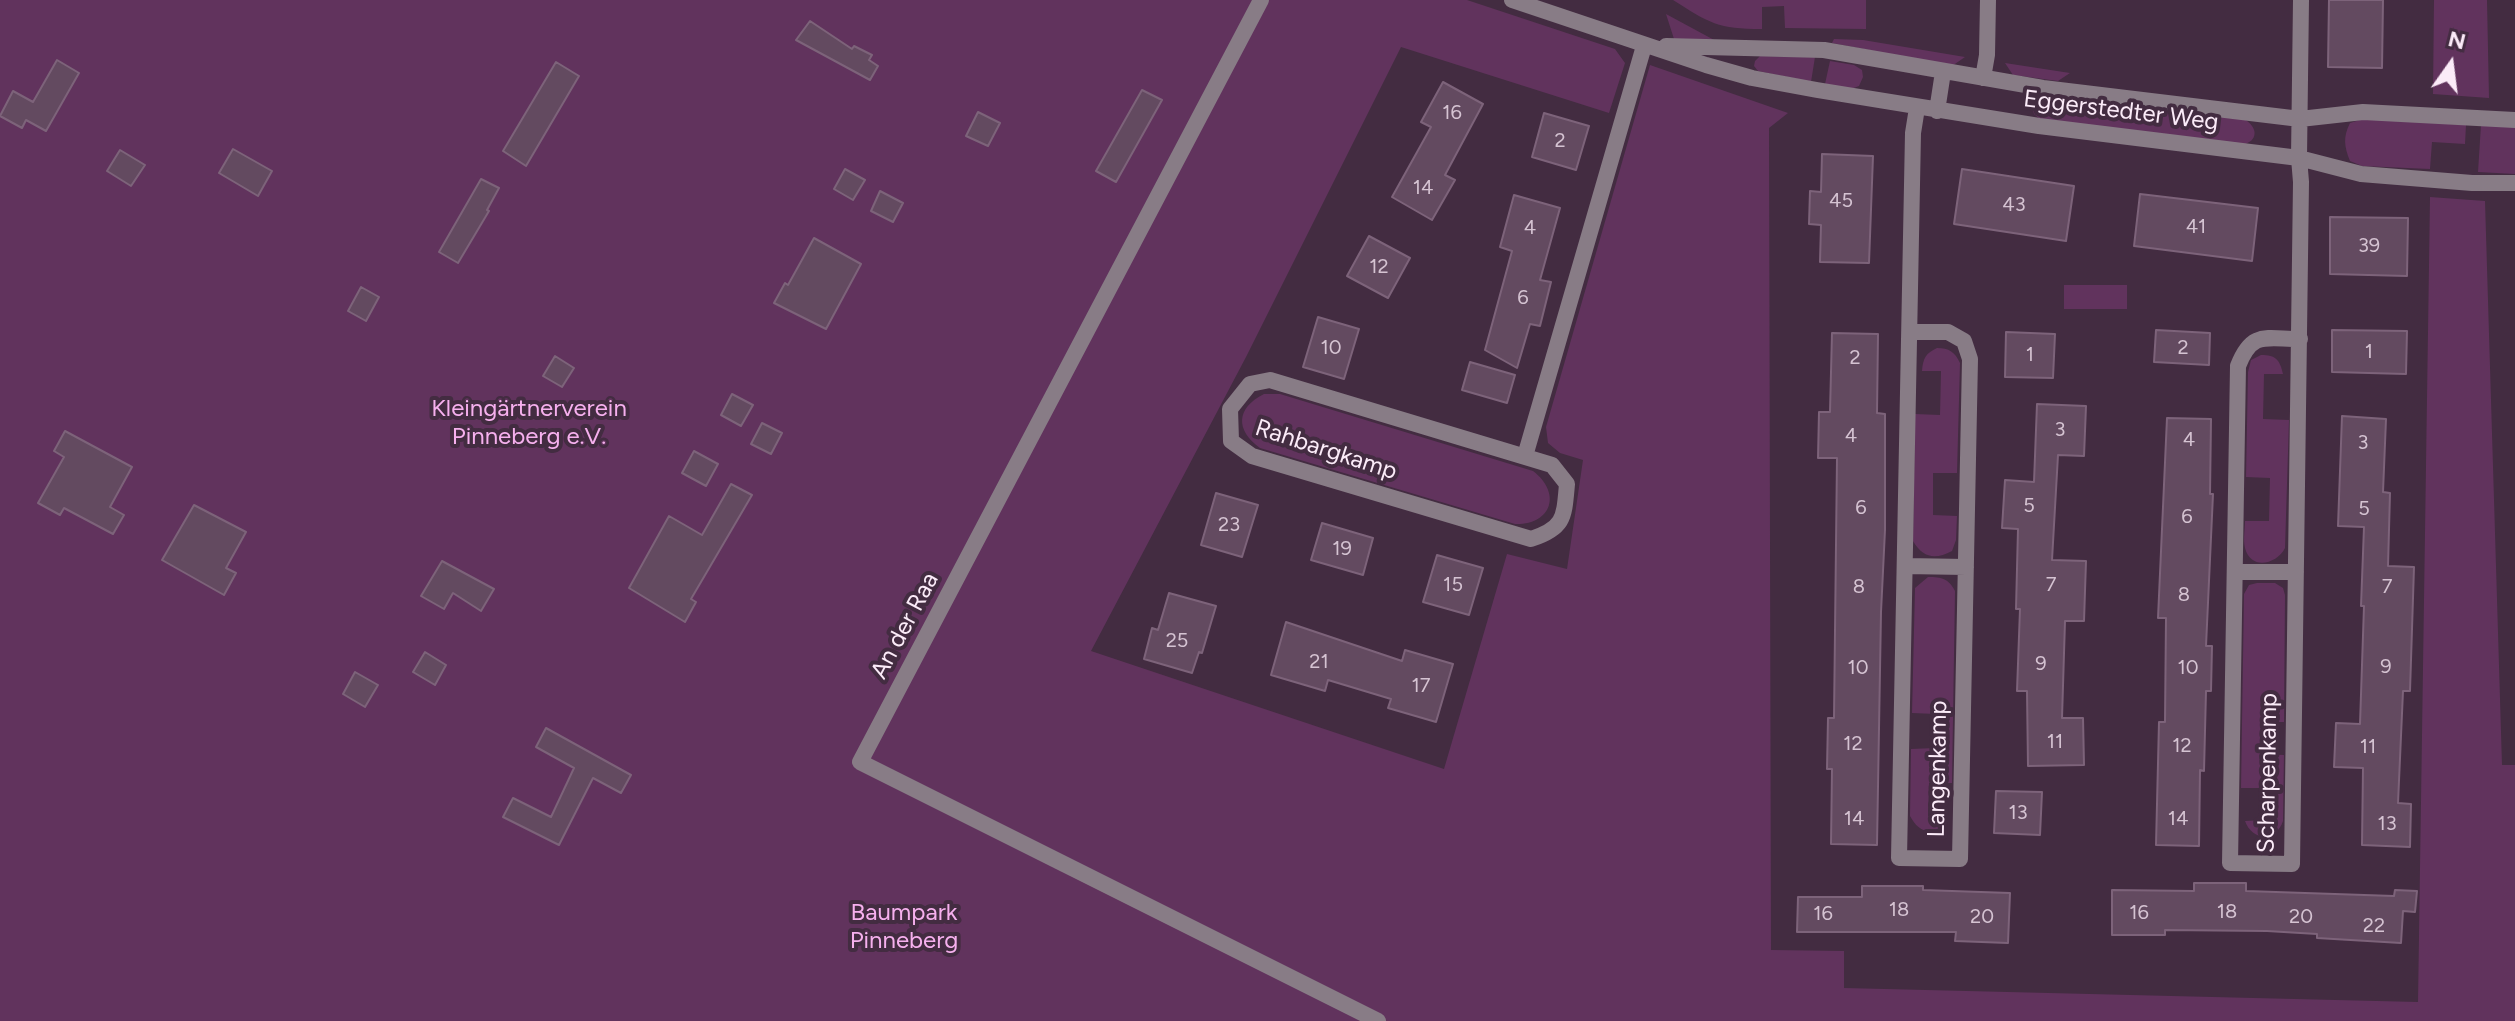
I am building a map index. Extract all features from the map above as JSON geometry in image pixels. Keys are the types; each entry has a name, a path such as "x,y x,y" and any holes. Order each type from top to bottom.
{"street":[{"name":"An der Raa","path":"1261,0 860,762 1378,1021"},
{"name":"Eggerstedter Weg","path":"1512,0 1644,46 1752,78 2039,126 2299,158 2361,174 2472,183 2515,183"},
{"path":"1983,78 1987,55 1988,0"},
{"path":"2299,158 2301,0"},
{"name":"Eggerstedter Weg","path":"1644,46 1824,50 1983,78 2300,119 2363,112 2515,120"},
{"path":"1525,456 1644,46"},
{"path":"1937,111 1943,72"},
{"name":"Langenkamp","path":"1910,332 1948,332 1964,341 1970,359 1960,859 1899,858 1913,133 1917,108"},
{"name":"Scharpenkamp","path":"2299,158 2300,339 2292,864 2230,863 2238,366 2245,348 2259,338 2300,339"},
{"name":"Rahbargkamp","path":"1270,380 1525,456 1552,465 1567,484 1565,514 1551,532 1531,539 1252,456 1231,441 1230,409 1250,384 1270,380"},
{"path":"1905,566 1966,567"},
{"path":"2235,572 2296,572"}],"green space":[{"path":"0,0 1467,0 1615,49 1625,63 1609,113 1401,47 1246,357 1091,651 1444,769 1507,554 1567,569 1583,460 1560,453 1548,443 1546,427 1650,65 1788,113 1769,128 1771,950 1844,951 1844,988 2418,1002 2430,197 2485,201 2502,765 2515,765 2515,1021 0,1021"},
{"path":"1673,0 1866,0 1866,29 1785,28 1784,6 1762,7 1762,29 1735,28 1705,19"},
{"path":"2434,0 2487,0 2489,98 2433,94"},
{"path":"1666,14 1716,41 1674,39"},
{"path":"1834,39 1863,40 1965,57 1952,66 1832,43"},
{"path":"1760,56 1815,57 1811,82 1758,71 1754,66"},
{"path":"1830,61 1854,65 1862,70 1859,86 1851,89 1825,84"},
{"path":"2005,63 2070,73 2058,81 2013,75"},
{"path":"2043,95 2244,119 2255,134 2242,145 2041,120 2034,114 2032,106"},
{"path":"2363,119 2466,125 2465,144 2432,142 2430,169 2362,166 2350,161 2345,142 2350,123"},
{"path":"2481,125 2515,126 2515,174 2478,172"},
{"path":"2064,285 2127,285 2127,309 2064,309"},
{"path":"1937,348 1951,351 1960,363 1957,473 1933,473 1933,515 1957,516 1956,540 1952,551 1930,556 1913,541 1915,414 1940,415 1941,371 1922,371 1926,356"},
{"path":"2261,355 2276,359 2283,374 2264,374 2263,419 2289,420 2285,548 2276,558 2264,563 2248,555 2244,542 2245,521 2269,521 2270,478 2246,477 2248,372 2251,360"},
{"path":"1264,394 1280,394 1533,471 1548,489 1549,506 1538,519 1515,524 1260,448 1246,434 1242,420 1248,406"},
{"path":"1928,577 1944,580 1955,591 1952,783 1929,783 1928,816 1946,816 1944,825 1929,831 1920,828 1910,816 1911,749 1935,748 1936,714 1912,713 1915,588"},
{"path":"2275,583 2283,588 2285,595 2284,722 2261,722 2260,754 2284,755 2283,821 2270,836 2253,832 2245,821 2265,820 2264,788 2241,788 2244,594 2249,585"}],"building":[{"path":"2329,0 2383,0 2382,68 2328,67"},
{"path":"810,21 852,49 854,46 872,55 869,60 878,66 870,80 796,40"},
{"path":"57,60 79,73 46,131 26,120 22,128 0,116 13,91 33,102"},
{"path":"556,62 579,76 526,166 503,151"},
{"path":"1443,82 1483,104 1445,175 1455,180 1432,220 1392,197 1431,127 1421,122"},
{"path":"1142,90 1162,100 1116,182 1096,171"},
{"path":"978,112 1000,123 988,146 966,136"},
{"path":"1544,113 1589,126 1576,170 1532,157"},
{"path":"233,149 272,171 258,196 219,173"},
{"path":"120,150 145,165 131,186 107,171"},
{"path":"1822,154 1873,156 1869,263 1820,262 1821,225 1809,224 1810,191 1821,192"},
{"path":"845,169 865,180 853,200 834,189"},
{"path":"1962,169 2074,186 2066,241 1954,224"},
{"path":"481,179 499,188 458,263 439,252"},
{"path":"880,191 903,203 893,222 871,211"},
{"path":"2140,194 2258,208 2252,261 2134,246"},
{"path":"1514,195 1560,208 1540,280 1551,282 1540,326 1530,324 1517,368 1485,350 1512,251 1500,247"},
{"path":"2330,217 2408,218 2407,276 2330,274"},
{"path":"1369,236 1410,258 1388,298 1347,276"},
{"path":"814,238 861,264 826,329 774,303 785,283 788,285"},
{"path":"361,287 379,297 366,321 348,311"},
{"path":"1318,317 1359,329 1344,379 1303,367"},
{"path":"2156,330 2210,333 2209,365 2154,362"},
{"path":"2332,330 2407,331 2406,374 2332,372"},
{"path":"2006,332 2055,334 2053,378 2005,377"},
{"path":"1832,333 1878,334 1877,413 1885,414 1885,530 1877,845 1831,844 1832,769 1827,769 1828,718 1834,718 1837,458 1818,458 1819,412 1830,412"},
{"path":"555,356 574,368 562,387 543,376"},
{"path":"1470,362 1515,375 1507,403 1462,390"},
{"path":"732,394 753,405 741,426 721,415"},
{"path":"2037,404 2086,406 2084,456 2058,455 2052,560 2086,561 2084,621 2065,621 2062,718 2083,718 2084,765 2028,766 2027,691 2017,691 2020,609 2016,609 2018,529 2002,528 2005,480 2034,482"},
{"path":"2342,416 2386,419 2383,492 2390,493 2388,566 2414,567 2410,691 2403,691 2398,803 2411,804 2410,847 2362,845 2363,768 2334,767 2336,723 2360,724 2364,606 2361,606 2364,527 2338,526"},
{"path":"2167,418 2211,419 2210,494 2213,494 2206,646 2212,646 2211,691 2206,691 2204,771 2200,770 2199,846 2156,845 2159,722 2165,722 2166,618 2158,618"},
{"path":"762,423 782,433 771,454 751,444"},
{"path":"65,431 132,467 110,507 124,515 113,534 64,508 60,515 38,503 64,457 54,451"},
{"path":"694,451 718,464 706,486 682,473"},
{"path":"731,484 752,495 691,599 696,602 685,622 629,588 669,516 702,535"},
{"path":"1216,493 1258,505 1242,557 1201,545"},
{"path":"194,505 246,532 226,568 236,573 224,595 162,560"},
{"path":"1322,523 1373,538 1363,575 1311,560"},
{"path":"1437,555 1483,568 1469,615 1423,602"},
{"path":"442,561 494,589 481,611 453,593 444,609 421,596"},
{"path":"1169,593 1216,606 1202,653 1199,652 1192,673 1144,659 1152,628 1158,630"},
{"path":"1286,622 1402,661 1405,650 1453,664 1436,722 1388,708 1391,699 1328,680 1325,691 1271,675"},
{"path":"425,652 446,665 435,685 413,672"},
{"path":"355,672 378,685 365,707 343,694"},
{"path":"546,728 631,775 621,793 593,778 559,845 503,817 513,798 551,817 574,768 536,747"},
{"path":"1996,791 2042,792 2040,835 1994,833"},
{"path":"2194,883 2246,883 2246,891 2394,896 2395,890 2417,891 2415,912 2403,911 2401,943 2317,938 2317,934 2267,931 2165,930 2165,935 2112,935 2112,890 2194,891"},
{"path":"1862,886 1923,886 1923,890 2010,893 2008,943 1955,941 1956,932 1797,932 1798,897 1862,897"}],"park label":[{"name":"Kleingärtnerverein Pinneberg e.V.","path":"529,423"},
{"name":"Baumpark Pinneberg","path":"904,927"}]}
